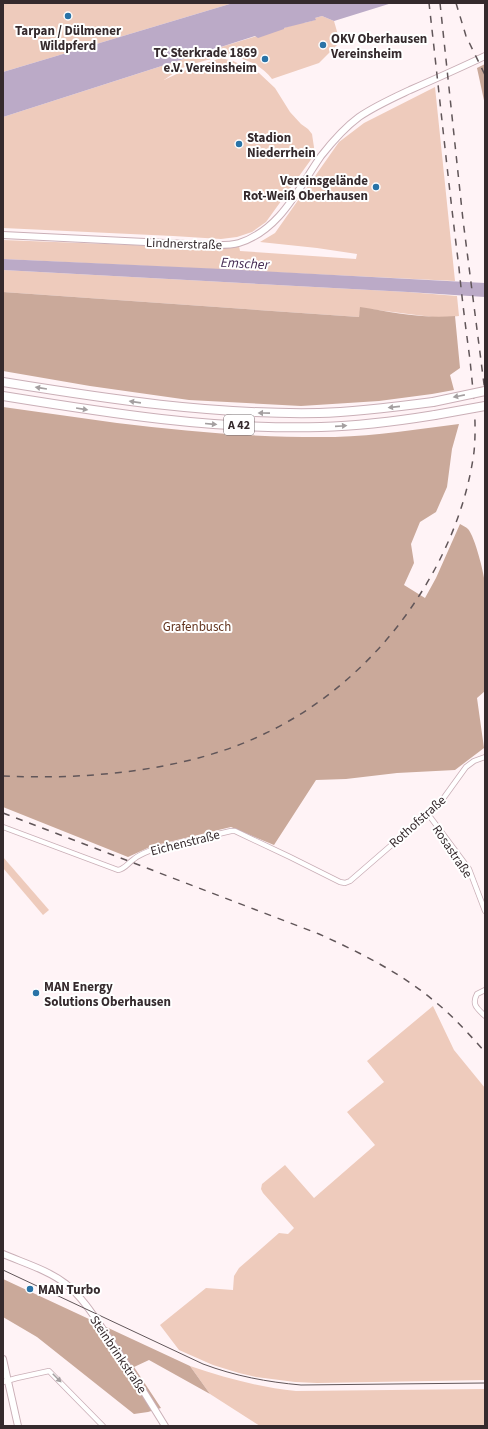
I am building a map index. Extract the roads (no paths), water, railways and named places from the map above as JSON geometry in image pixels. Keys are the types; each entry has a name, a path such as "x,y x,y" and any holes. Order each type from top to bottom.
{"highway":[{"name":"A 42","path":"3,382 183,408 256,412 320,413 361,410 433,402 485,391"},
{"name":"A 42","path":"3,396 136,416 248,426 322,427 393,421 485,406"}],"street":[{"name":"Lindnerstraße","path":"3,235 206,245 231,244 245,240 258,234 274,223 285,210 328,148 342,132 359,118 380,104 485,56"},
{"name":"Rothofstraße","path":"345,883 350,881 444,799 466,767 474,761 485,757"},
{"name":"Rosastraße","path":"428,814 469,869 485,911"},
{"name":"Eichenstraße","path":"3,827 118,870 124,868 143,853 154,849 235,831 278,850 340,882 345,883"},
{"path":"485,990 477,994 474,1004 475,1007 485,1016"},
{"name":"Steinbrinkstraße","path":"3,1254 57,1278 66,1284 78,1296 88,1307 128,1365 166,1426"},
{"path":"3,1359 5,1382 18,1426"},
{"path":"5,1382 26,1376 50,1372 104,1426"}],"tram line":[{"path":"3,1270 203,1364 239,1375 301,1385 485,1383"}],"railway":[{"path":"3,776 35,777 102,774 170,765 203,757 234,747 264,734 309,709 330,694 369,659 402,620 417,599 437,565 461,510 471,471 475,429 470,360 429,3"},
{"path":"440,3 463,220 485,392"},
{"path":"456,3 466,36 485,75"},
{"path":"3,813 319,934 349,948 378,963 420,990 454,1018 485,1052"}],"place":[{"name":"Tarpan / Dülmener Wildpferd","path":"68,16"},
{"name":"OKV Oberhausen Vereinsheim","path":"323,45"},
{"name":"TC Sterkrade 1869 e.V. Vereinsheim","path":"265,59"},
{"name":"Stadion Niederrhein","path":"239,144"},
{"name":"Vereinsgelände Rot-Weiß Oberhausen","path":"376,187"},
{"name":"MAN Energy Solutions Oberhausen","path":"36,993"},
{"name":"MAN Turbo","path":"30,1289"}],"water label":[{"name":"Emscher","path":"245,263"}],"park label":[{"name":"Grafenbusch","path":"197,626"}]}
